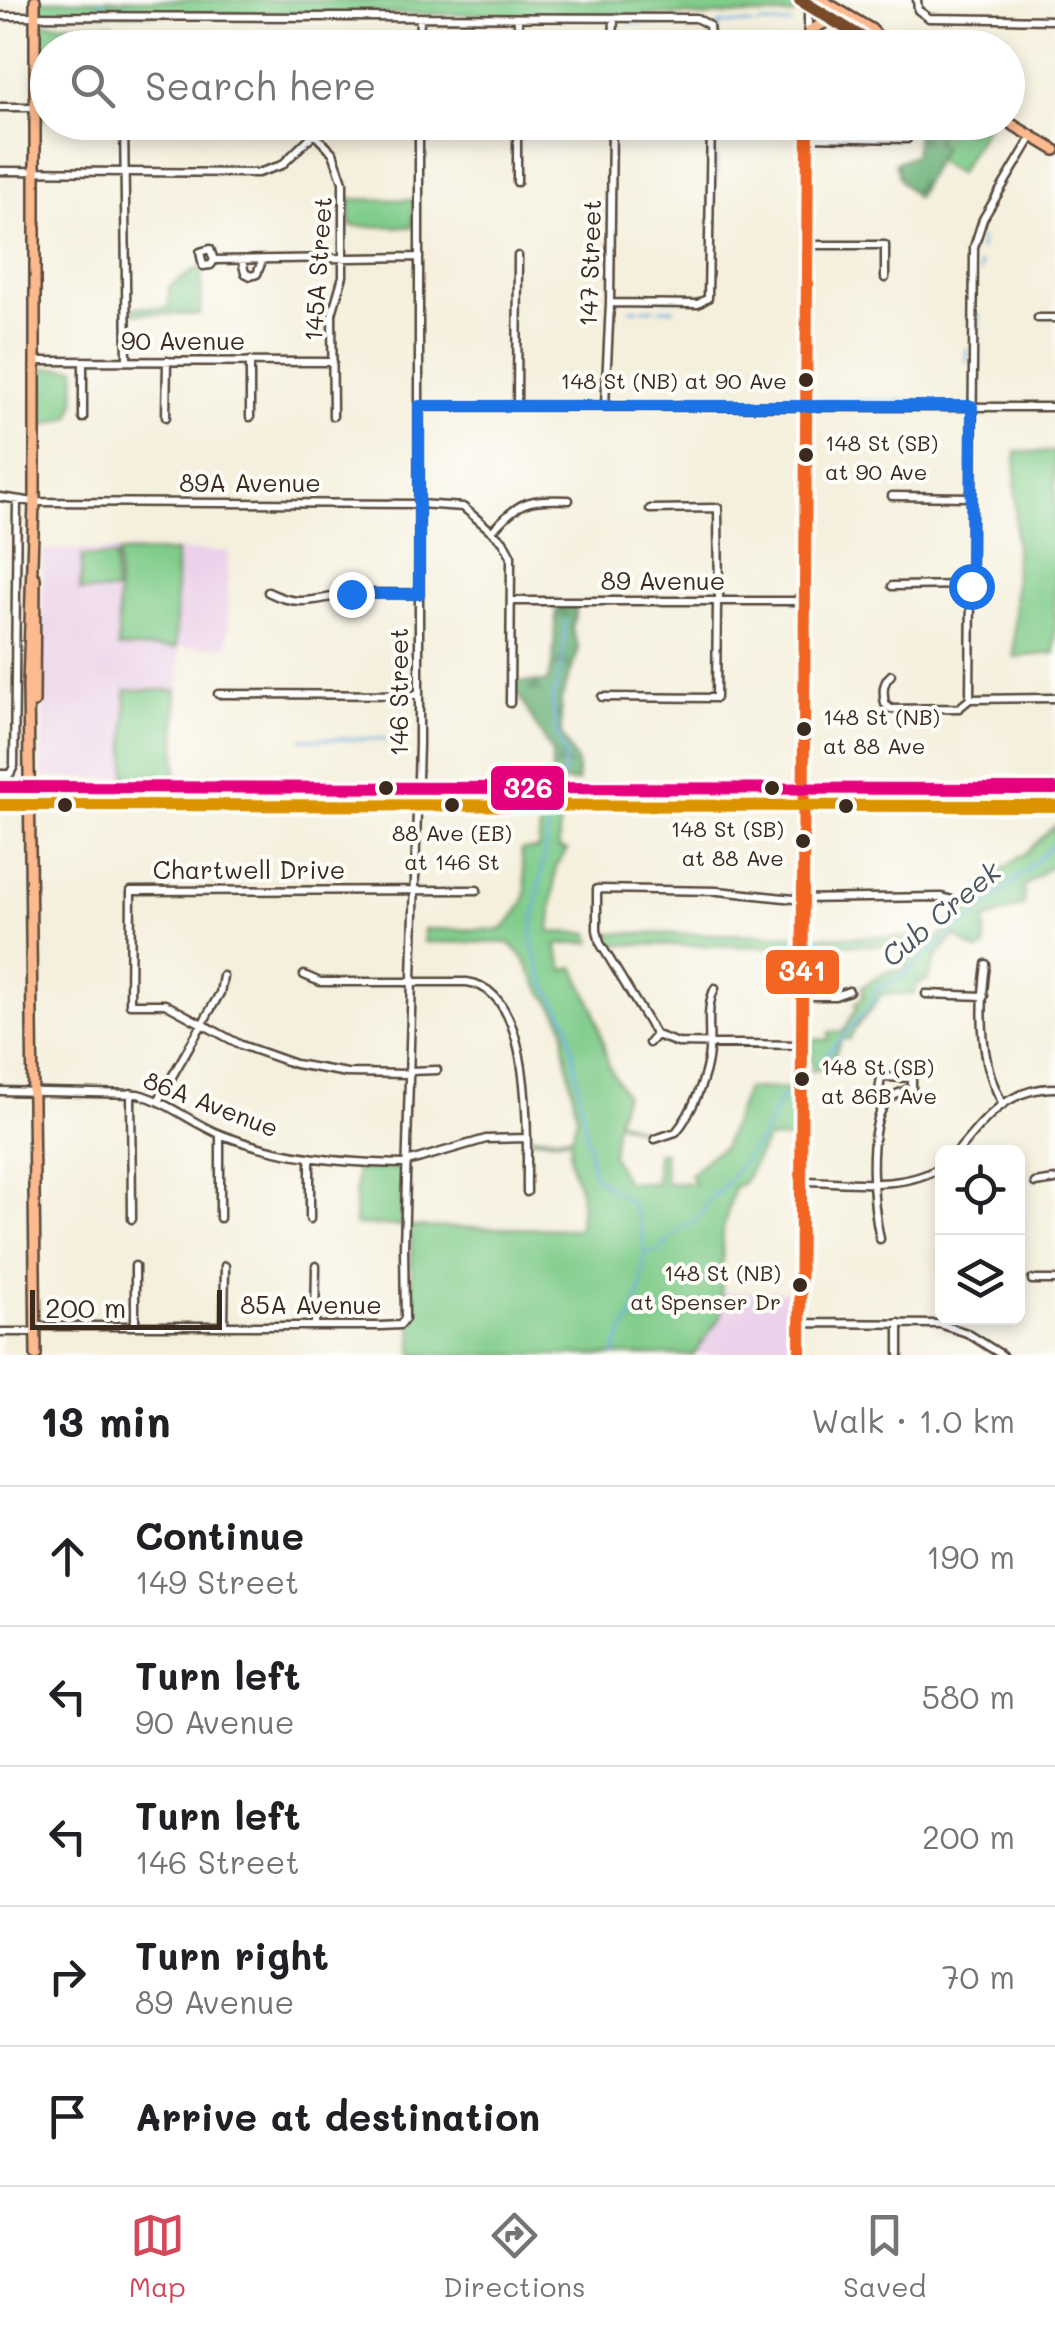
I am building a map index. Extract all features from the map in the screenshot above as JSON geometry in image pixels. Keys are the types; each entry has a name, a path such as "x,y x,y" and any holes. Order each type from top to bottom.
{"main road":[{"path":"35,0 35,30"},
{"path":"822,0 872,30"},
{"path":"806,2 850,30"},
{"path":"810,30 832,19"},
{"path":"1025,133 1055,150"},
{"path":"34,140 32,790 36,1355"},
{"path":"0,787 1055,799"},
{"path":"804,795 1055,788"},
{"path":"0,797 32,790"}],"street":[{"path":"917,0 922,15 938,19 1055,20"},
{"path":"806,2 808,30"},
{"path":"0,16 696,18 707,22 710,30"},
{"path":"420,18 420,30"},
{"path":"518,18 518,30"},
{"path":"614,18 614,30"},
{"path":"0,107 30,107"},
{"path":"970,700 976,236 1032,137"},
{"path":"124,140 127,361"},
{"path":"0,171 262,172 282,165 308,140"},
{"name":"145A Street","path":"320,140 333,153 343,182 342,276 332,314 333,416"},
{"name":"146 Street","path":"405,1321 418,792 419,140"},
{"path":"517,140 517,182"},
{"name":"147 Street","path":"605,406 612,140"},
{"path":"610,304 698,304 707,300 710,140"},
{"path":"800,1355 808,140"},
{"path":"808,245 885,245 884,278"},
{"path":"517,405 518,256"},
{"path":"214,260 419,257"},
{"path":"242,260 245,273 251,276 257,274 262,261"},
{"path":"1038,318 1055,318"},
{"name":"90 Avenue","path":"34,360 333,362"},
{"path":"83,361 83,418"},
{"path":"166,361 166,417"},
{"path":"250,361 250,417"},
{"path":"419,406 1055,406"},
{"path":"892,496 972,497"},
{"name":"89A Avenue","path":"0,497 34,503 463,507 492,531"},
{"path":"510,703 511,556 492,531 511,510 530,499 569,500"},
{"path":"0,774 13,770 17,500"},
{"path":"602,697 716,698 718,508 650,509"},
{"name":"89 Avenue","path":"511,601 796,602 805,586"},
{"path":"892,586 971,586"},
{"path":"268,592 285,600 307,603 359,594 419,594"},
{"path":"891,675 885,681 884,692 885,704 890,709 959,708 970,700 1055,698"},
{"path":"218,694 419,694"},
{"path":"415,889 477,890"},
{"name":"Chartwell Drive","path":"415,889 130,890 130,1004 165,1004 251,1050 295,1064 347,1073 437,1070"},
{"path":"801,1045 675,1043 656,1034 599,939 597,889 952,900"},
{"path":"986,964 986,1063 1002,1102"},
{"path":"304,975 320,982 481,985 495,998 517,1041 522,1069 527,1192"},
{"path":"158,1101 220,993 223,976"},
{"path":"656,1139 672,1136 680,1128 708,1060 710,1002 715,988"},
{"path":"801,996 835,996 849,991"},
{"path":"926,994 984,996"},
{"path":"648,1043 656,1034"},
{"path":"880,1238 875,1218 876,1125 886,1103 912,1088 912,1078 881,1077 879,1091 886,1103"},
{"path":"963,1145 1002,1102 1027,1092 1055,1088"},
{"name":"86A Avenue","path":"0,1092 131,1093 158,1101 220,1134 310,1158 358,1164 408,1163 486,1139 526,1138"},
{"path":"131,1093 132,1219"},
{"path":"220,1134 220,1218"},
{"path":"310,1158 310,1219"},
{"path":"800,1181 912,1180 935,1171"},
{"path":"1035,1183 1055,1180"},
{"path":"134,1266 134,1325"},
{"path":"224,1325 225,1266"},
{"path":"315,1325 316,1266"},
{"path":"1032,1280 1055,1280"},
{"name":"85A Avenue","path":"0,1332 134,1325 381,1326 405,1321"},
{"path":"899,1322 899,1355"},
{"path":"800,1323 950,1326 1002,1355"}],"shaded area":[{"path":"43,550 228,551 228,646 179,647 179,779 47,778 42,773"},
{"path":"791,1291 791,1355 686,1355 725,1292"}],"green space":[{"path":"36,0 792,0 800,8 792,15 706,17 47,13 39,11"},
{"path":"43,23 113,24 109,30 43,30"},
{"path":"916,140 936,140 943,147 916,198 900,180 895,163 915,154"},
{"path":"978,140 958,174 935,160 943,147 935,142"},
{"path":"350,199 413,200 413,227 350,226"},
{"path":"199,268 200,315 133,313 133,307 169,308 169,287"},
{"path":"43,368 76,368 75,404 70,417 43,426"},
{"path":"1016,452 1055,452 1055,653 1014,657"},
{"path":"176,552 176,648 118,648 118,553"},
{"path":"82,556 115,557 115,592 80,591"},
{"path":"556,607 576,608 572,630 579,649 561,700 561,734 577,763 578,782 552,782 552,754 515,689 515,682 547,682 553,664"},
{"path":"126,690 176,690 176,776 126,776"},
{"path":"542,806 559,806 559,849 567,850 556,866 550,932 590,933 592,942 556,945 564,970 574,967 594,1009 609,1067 625,1094 617,1119 642,1130 616,1122 612,1155 626,1182 656,1183 657,1152 664,1152 665,1183 695,1183 690,1175 723,1148 746,1089 794,1088 792,1139 767,1139 743,1183 734,1187 723,1230 721,1316 693,1355 413,1355 411,1227 579,1229 581,1197 570,1160 571,1139 532,1139 572,1136 577,1116 561,1018 509,943 424,942 424,929 502,930 513,918 526,891 521,850 538,849"},
{"path":"1055,825 1055,862 1024,887 1024,905 985,920 985,948 977,951 955,936 936,958 927,981 918,983 913,994 881,994 850,1039 841,1039 830,1066 812,1071 812,1040 829,1039 829,1032 843,1032 857,1008 855,1004 863,997 862,987 885,972 904,970 912,946 812,944 812,936 940,938 967,899 982,899 982,884 1027,852"},
{"path":"606,933 793,935 793,947 612,944"},
{"path":"356,1169 402,1170 401,1226 355,1225"}],"waterway":[{"path":"98,8 102,0"},
{"path":"629,23 645,24"},
{"path":"650,24 661,24"},
{"path":"719,30 720,24 752,24"},
{"path":"758,24 792,24"},
{"path":"716,156 716,178"},
{"path":"980,239 980,250"},
{"path":"968,244 968,255"},
{"path":"715,250 715,271"},
{"path":"980,263 980,272"},
{"path":"715,278 715,292"},
{"path":"692,298 703,295"},
{"path":"626,297 641,297"},
{"path":"647,298 685,298"},
{"path":"630,309 638,309"},
{"path":"643,309 655,309"},
{"path":"661,309 674,309"},
{"path":"979,315 979,326"},
{"path":"978,343 979,334"},
{"path":"967,349 967,361"},
{"path":"978,390 978,400"},
{"path":"755,401 774,401"},
{"path":"822,401 845,401"},
{"path":"853,401 917,401"},
{"path":"563,779 565,755 556,732 552,700 563,661 566,620"},
{"path":"302,739 403,739"},
{"path":"551,810 533,946 543,980 568,1022 593,1174 630,1204 637,1215 643,1242 638,1300 614,1355"},
{"name":"Cub Creek","path":"819,1063 871,1005 876,989 898,980 1055,843"},
{"name":"Cub Creek","path":"644,1254 661,1250 674,1234 701,1215 708,1201 723,1188 763,1136 779,1101 792,1089"}],"transit line":[{"path":"800,0 849,30"},
{"name":"341","path":"800,1355 808,140"},
{"name":"326","path":"0,787 1055,789"},
{"path":"0,805 1055,806"}],"place":[{"name":"148 St (NB) at 90 Ave","path":"806,380"},
{"name":"148 St (SB) at 90 Ave","path":"806,455"},
{"name":"148 St (NB) at 88 Ave","path":"804,729"},
{"name":"88 Ave (EB) at 146 St","path":"452,805"},
{"name":"148 St (SB) at 88 Ave","path":"803,841"},
{"name":"148 St (SB) at 86B Ave","path":"802,1079"},
{"name":"148 St (NB) at Spenser Dr","path":"800,1285"}],"route":[{"path":"351,594 419,594 419,406 972,406 971,586"}]}
